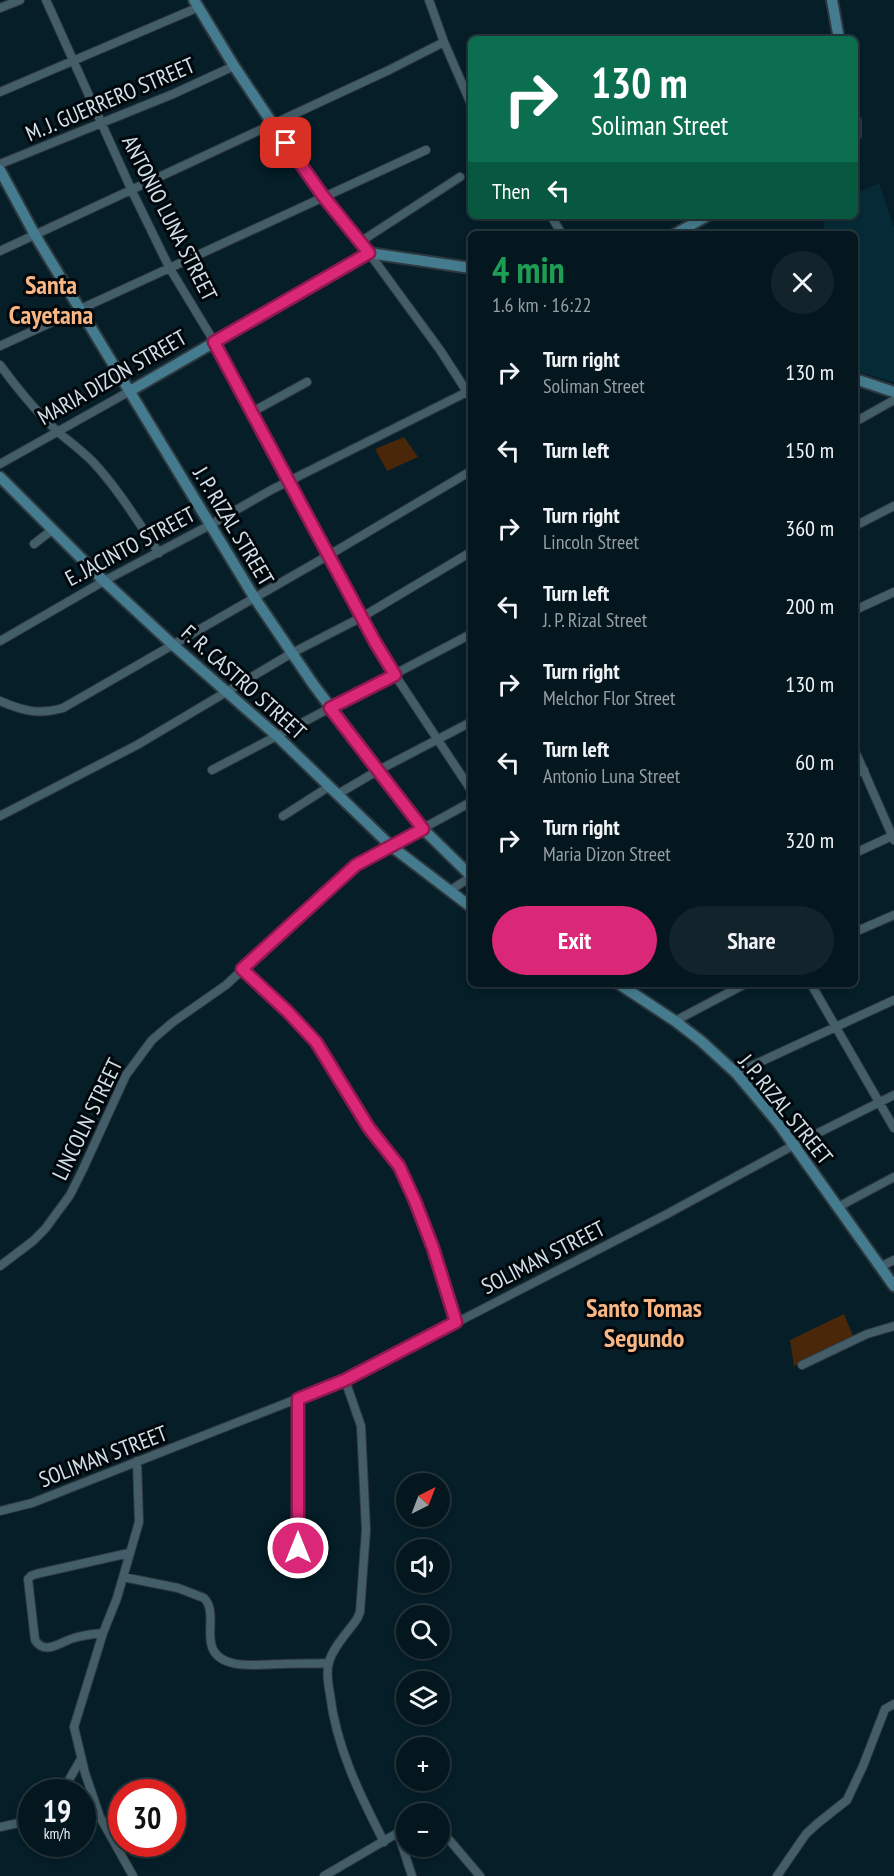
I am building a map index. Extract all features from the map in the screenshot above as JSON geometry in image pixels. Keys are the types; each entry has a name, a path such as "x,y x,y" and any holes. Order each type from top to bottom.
{"main road":[{"path":"832,0 838,36"},
{"path":"197,4 272,123 323,196 369,253 468,268"},
{"name":"J. P. RIZAL STREET","path":"0,170 35,235 254,597 330,708 377,771 423,829 468,874"},
{"path":"680,231 702,219"},
{"name":"MARIA DIZON STREET","path":"130,391 369,253"},
{"path":"858,380 894,392"},
{"name":"F. R. CASTRO STREET","path":"0,477 104,582 277,736 391,846 468,905"},
{"name":"J. P. RIZAL STREET","path":"624,987 675,1021 736,1073 794,1146 894,1286"}],"street":[{"path":"0,9 20,0"},
{"name":"ANTONIO LUNA STREET","path":"46,0 103,122 132,191 169,267 214,342 395,675 468,785"},
{"path":"429,0 468,97"},
{"path":"0,92 197,4"},
{"path":"0,251 132,191 444,42"},
{"name":"M. J. GUERRERO STREET","path":"0,164 234,66"},
{"path":"0,346 426,150"},
{"path":"360,242 460,177"},
{"path":"369,253 468,391"},
{"path":"0,365 26,398 57,431 85,454 110,482 159,553"},
{"path":"252,412 307,382"},
{"name":"MARIA DIZON STREET","path":"0,464 130,391"},
{"name":"E. JACINTO STREET","path":"0,641 271,490 380,435 468,395"},
{"path":"858,420 894,400"},
{"path":"0,701 20,709 40,713 63,708 468,473"},
{"path":"858,524 894,506"},
{"path":"34,544 52,530"},
{"path":"0,816 137,745 292,653 362,617 468,554"},
{"path":"858,609 894,592"},
{"path":"212,770 468,636"},
{"path":"283,816 468,724"},
{"path":"858,757 893,838 858,852"},
{"path":"858,773 864,770"},
{"name":"LINCOLN STREET","path":"0,1266 45,1229 70,1195 126,1075 146,1047 172,1022 226,985 356,865 468,804"},
{"path":"449,891 468,879"},
{"path":"858,931 894,915"},
{"path":"242,969 316,1042 366,1124 399,1166 433,1248 456,1322"},
{"path":"675,1021 739,987"},
{"path":"813,987 894,1128"},
{"path":"736,1073 894,1000"},
{"name":"SOLIMAN STREET","path":"0,1512 32,1503 345,1380 894,1095"},
{"path":"838,1208 894,1177"},
{"path":"880,1267 894,1260"},
{"path":"802,1365 867,1334 894,1326"},
{"path":"345,1380 361,1426 366,1530 360,1612 334,1652 329,1663 328,1679 332,1712 341,1746 357,1789 384,1842"},
{"path":"298,1399 298,1564"},
{"path":"133,1876 100,1817 81,1759 75,1727 103,1633 117,1598 140,1515 137,1461"},
{"path":"103,1633 83,1636 48,1648 41,1647 35,1640 28,1579 36,1574 129,1553"},
{"path":"123,1577 178,1588 204,1598 210,1608 212,1649 218,1657 229,1662 244,1665 329,1663"},
{"path":"777,1876 806,1834 847,1800 885,1709 894,1704"},
{"path":"69,1779 81,1759"},
{"path":"0,1827 18,1823"},
{"path":"324,1876 396,1834"},
{"path":"450,1841 480,1876"},
{"path":"406,1857 412,1876"}],"shaded area":[{"path":"879,183 894,227 894,382 858,372 858,231 825,231 823,219 858,219 858,193"},
{"path":"404,437 418,457 387,471 375,449"},
{"path":"844,1314 853,1336 794,1366 790,1340"}],"district":[{"name":"Santa Cayetana","path":"51,300"},
{"name":"Santo Tomas Segundo","path":"644,1323"}],"route":[{"path":"286,143 323,196 369,253 214,342 375,642 395,675 330,708 423,829 356,865 242,969 316,1042 369,1128 399,1166 433,1248 456,1322 345,1380 298,1399 298,1548"}]}
